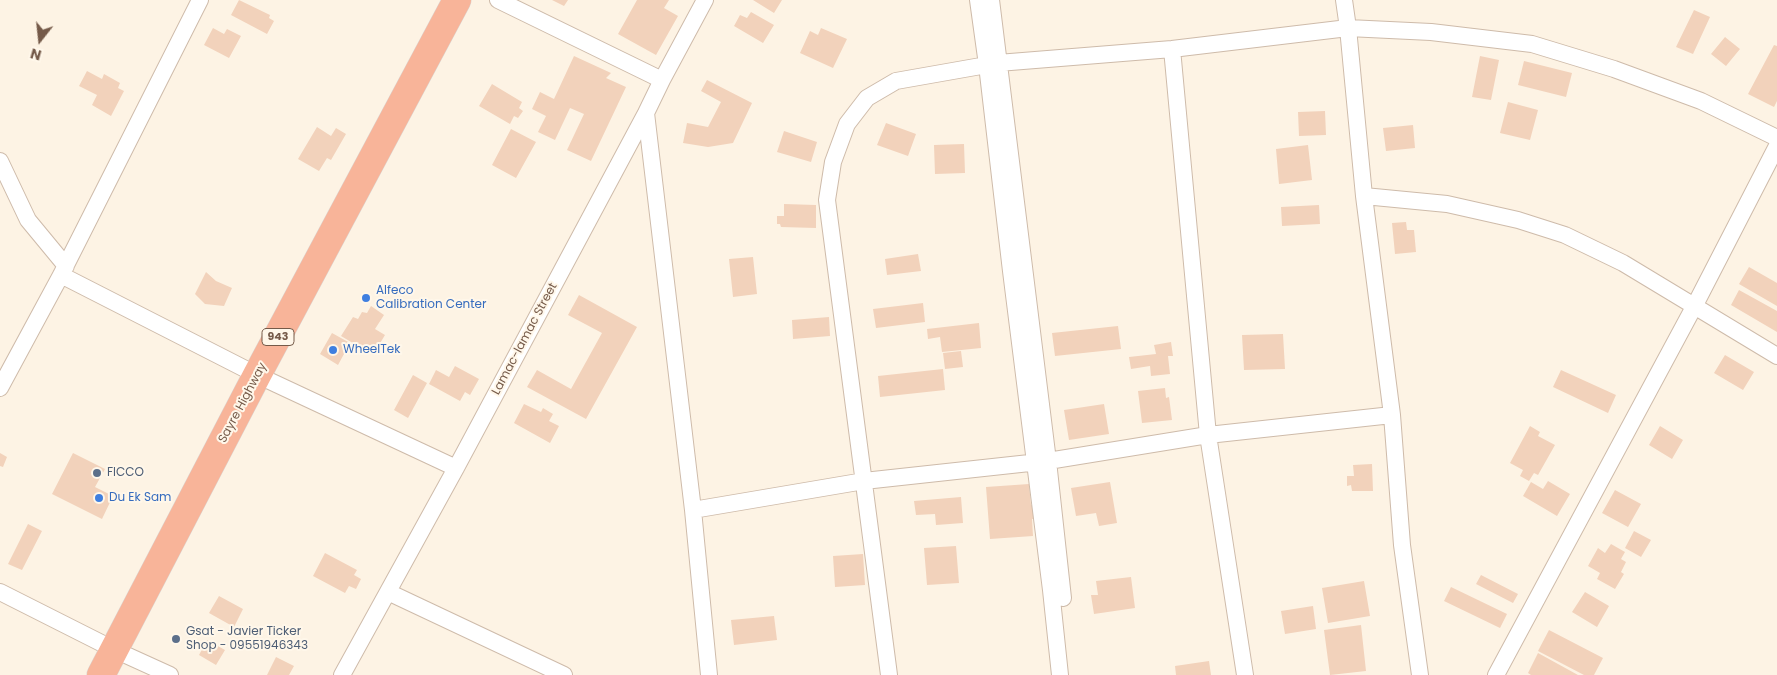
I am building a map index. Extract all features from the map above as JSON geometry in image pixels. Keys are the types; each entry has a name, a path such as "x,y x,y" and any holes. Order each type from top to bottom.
{"highway":[{"name":"Sayre Highway","path":"101,675 457,0"}],"street":[{"path":"2,382 63,271 200,0"},
{"path":"498,0 662,80"},
{"name":"Lamac-lamac Street","path":"342,675 456,468 705,0"},
{"path":"978,0 992,64 1041,462 1071,675"},
{"path":"991,0 992,64"},
{"path":"1344,0 1364,196 1392,415 1402,544 1420,675"},
{"path":"889,675 827,200 833,162 847,124 867,98 896,81 992,64 1172,49 1348,28 1431,32 1532,44 1614,69 1701,101 1777,138"},
{"path":"1172,49 1208,435 1244,675"},
{"path":"646,114 693,510 709,675"},
{"path":"1496,675 1695,305 1777,146"},
{"path":"0,160 28,220 63,271 258,375 456,468"},
{"path":"1364,196 1447,204 1518,220 1565,235 1624,262 1777,356"},
{"path":"693,510 864,480 1041,462 1208,435 1392,415"},
{"path":"1041,462 1060,675"},
{"path":"0,592 115,650 170,675"},
{"path":"388,592 564,675"}],"building":[{"path":"239,0 270,15 269,18 274,21 267,34 231,15"},
{"path":"552,0 568,0 564,6"},
{"path":"637,0 669,0 664,8 678,16 656,55 618,34"},
{"path":"753,0 782,0 774,13"},
{"path":"1694,10 1710,17 1693,54 1676,47"},
{"path":"751,12 774,25 763,43 734,26 740,15 747,18"},
{"path":"213,28 224,34 227,29 241,36 229,58 204,45"},
{"path":"821,28 847,39 833,68 800,53 810,31 818,35"},
{"path":"1725,37 1740,49 1726,66 1711,54"},
{"path":"1774,45 1777,46 1777,101 1774,107 1748,94"},
{"path":"574,56 611,73 606,78 626,87 591,161 567,150 584,114 570,108 555,140 538,132 546,116 532,109 540,92 554,99"},
{"path":"1480,56 1499,60 1491,100 1472,97"},
{"path":"1524,61 1572,73 1566,97 1518,85"},
{"path":"87,71 102,79 104,74 120,83 118,88 124,91 111,116 92,105 97,95 79,86"},
{"path":"707,80 752,103 733,143 708,147 683,143 687,123 708,127 721,102 701,91"},
{"path":"492,84 522,102 519,108 523,111 518,118 514,116 510,124 479,106"},
{"path":"1508,102 1538,110 1530,140 1500,133"},
{"path":"1325,111 1326,135 1299,136 1298,112"},
{"path":"886,123 916,134 908,156 877,145"},
{"path":"1413,125 1415,148 1386,151 1383,128"},
{"path":"317,127 331,136 336,128 346,134 331,160 327,158 319,171 298,159"},
{"path":"511,129 536,142 516,178 492,165"},
{"path":"784,131 817,142 811,162 777,152"},
{"path":"964,144 965,173 935,174 934,145"},
{"path":"1308,145 1312,180 1279,184 1276,149"},
{"path":"784,204 816,205 816,228 781,227 780,224 777,224 777,216 784,216"},
{"path":"1319,205 1320,224 1282,226 1281,207"},
{"path":"1406,222 1407,230 1414,230 1416,252 1395,254 1392,223"},
{"path":"918,254 921,271 887,275 885,259"},
{"path":"753,257 757,294 733,297 729,259"},
{"path":"1749,267 1777,283 1777,306 1739,284"},
{"path":"206,272 216,281 232,288 224,306 205,304 195,294"},
{"path":"1739,290 1777,311 1777,332 1731,305"},
{"path":"579,295 637,327 586,419 527,387 537,370 571,389 602,333 568,315"},
{"path":"923,303 925,322 876,328 873,309"},
{"path":"371,306 384,315 375,329 385,335 373,355 341,336 353,317 358,319 362,312 367,313"},
{"path":"829,317 830,336 793,339 792,320"},
{"path":"979,323 981,348 942,352 940,337 928,339 927,329"},
{"path":"1118,326 1121,349 1055,356 1052,333"},
{"path":"332,333 350,343 338,365 320,354"},
{"path":"1283,334 1285,369 1244,370 1242,335"},
{"path":"1171,342 1173,356 1168,356 1170,374 1151,376 1150,366 1131,369 1129,357 1156,354 1154,345"},
{"path":"961,351 963,367 945,369 943,353"},
{"path":"1725,355 1754,372 1743,390 1714,373"},
{"path":"455,366 479,379 470,395 465,392 460,401 429,384 436,370 449,377"},
{"path":"943,369 945,390 880,397 878,376"},
{"path":"1561,370 1616,395 1608,413 1553,387"},
{"path":"413,375 427,383 408,418 394,410"},
{"path":"1165,388 1166,398 1169,397 1172,420 1142,423 1138,391"},
{"path":"524,404 541,412 543,408 553,414 549,421 559,426 550,443 514,423"},
{"path":"1104,404 1109,434 1069,440 1064,410"},
{"path":"1530,426 1540,432 1538,436 1555,445 1538,475 1534,473 1529,481 1520,476 1523,470 1510,463"},
{"path":"1660,426 1683,440 1672,459 1649,445"},
{"path":"0,453 7,457 3,467 0,466"},
{"path":"73,453 105,469 95,487 113,496 102,519 52,494"},
{"path":"1372,464 1373,491 1352,491 1351,485 1347,486 1347,476 1354,476 1353,465"},
{"path":"1548,481 1570,494 1557,516 1523,496 1531,482 1543,489"},
{"path":"1110,482 1117,523 1099,526 1096,513 1076,516 1071,488"},
{"path":"1029,484 1031,505 1034,506 1035,519 1032,519 1033,536 990,539 986,487"},
{"path":"1615,490 1641,504 1628,527 1602,513"},
{"path":"961,497 963,523 936,525 935,514 916,515 914,501"},
{"path":"28,524 42,531 22,570 8,564"},
{"path":"1634,531 1651,540 1641,557 1625,548"},
{"path":"1611,544 1625,552 1621,559 1626,562 1621,572 1624,574 1615,589 1597,579 1600,573 1588,566 1598,548 1605,553"},
{"path":"956,546 959,583 927,585 924,548"},
{"path":"325,553 357,570 354,575 361,579 356,589 349,586 345,593 313,576"},
{"path":"863,554 865,585 835,587 833,556"},
{"path":"1481,575 1518,594 1513,603 1476,584"},
{"path":"1131,577 1135,608 1094,614 1091,595 1098,595 1096,581"},
{"path":"1364,581 1370,616 1328,623 1322,588"},
{"path":"1451,587 1507,614 1500,628 1444,601"},
{"path":"1585,592 1609,606 1597,627 1572,612"},
{"path":"219,596 243,609 234,627 209,613"},
{"path":"1313,606 1316,629 1285,634 1281,611"},
{"path":"774,616 777,640 734,645 731,620"},
{"path":"1361,625 1366,671 1330,675 1324,630"},
{"path":"1549,630 1603,658 1594,675 1584,675 1538,651"},
{"path":"207,640 225,650 216,665 199,655"},
{"path":"1538,653 1578,675 1531,675 1528,673"},
{"path":"276,657 294,666 289,675 267,675"},
{"path":"1209,661 1211,675 1176,675 1175,666"}],"place":[{"name":"Alfeco Calibration Center","path":"366,298"},
{"name":"WheelTek","path":"333,350"},
{"name":"FICCO","path":"97,473"},
{"name":"Du Ek Sam","path":"99,498"},
{"name":"Gsat - Javier Ticker Shop - 09551946343","path":"176,639"}]}
